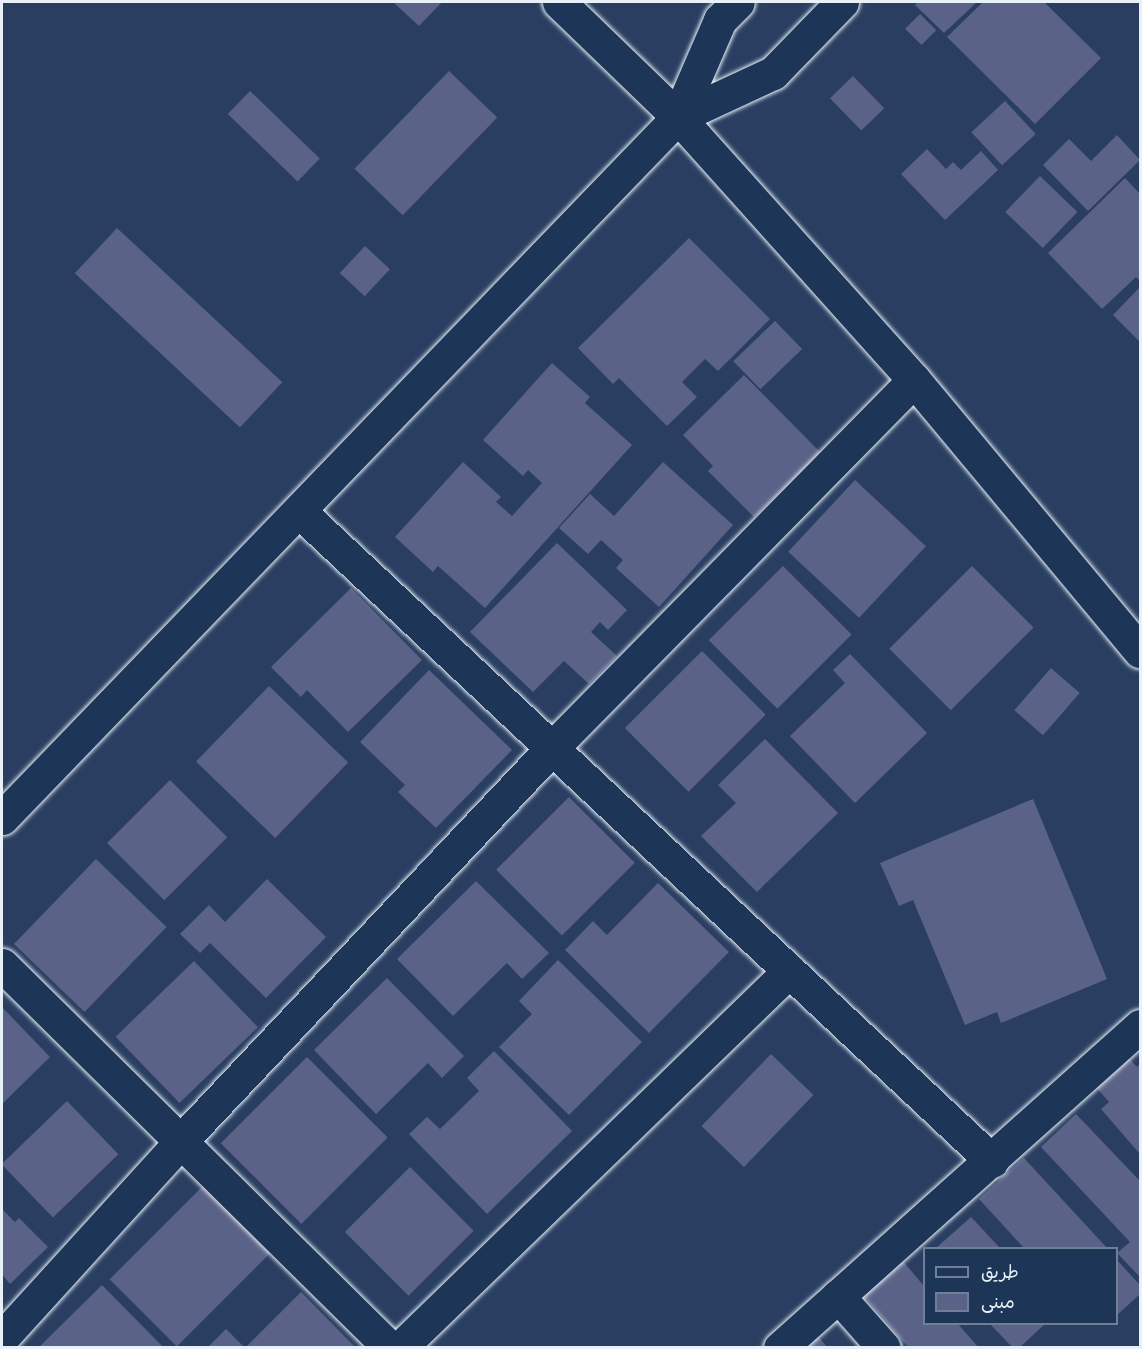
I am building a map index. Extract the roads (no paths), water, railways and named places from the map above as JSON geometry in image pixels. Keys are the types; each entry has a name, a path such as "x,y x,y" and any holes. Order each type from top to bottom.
{"street":[{"path":"559,2 678,117 914,380 1140,651"},
{"path":"2,818 678,117 720,20 738,2"},
{"path":"678,117 773,73 842,2"},
{"path":"2,1338 181,1141 552,748 914,380"},
{"path":"299,511 992,1161"},
{"path":"2,965 390,1347"},
{"path":"400,1347 789,971"},
{"path":"780,1347 992,1161 1140,1026"},
{"path":"838,1296 884,1347"}]}
